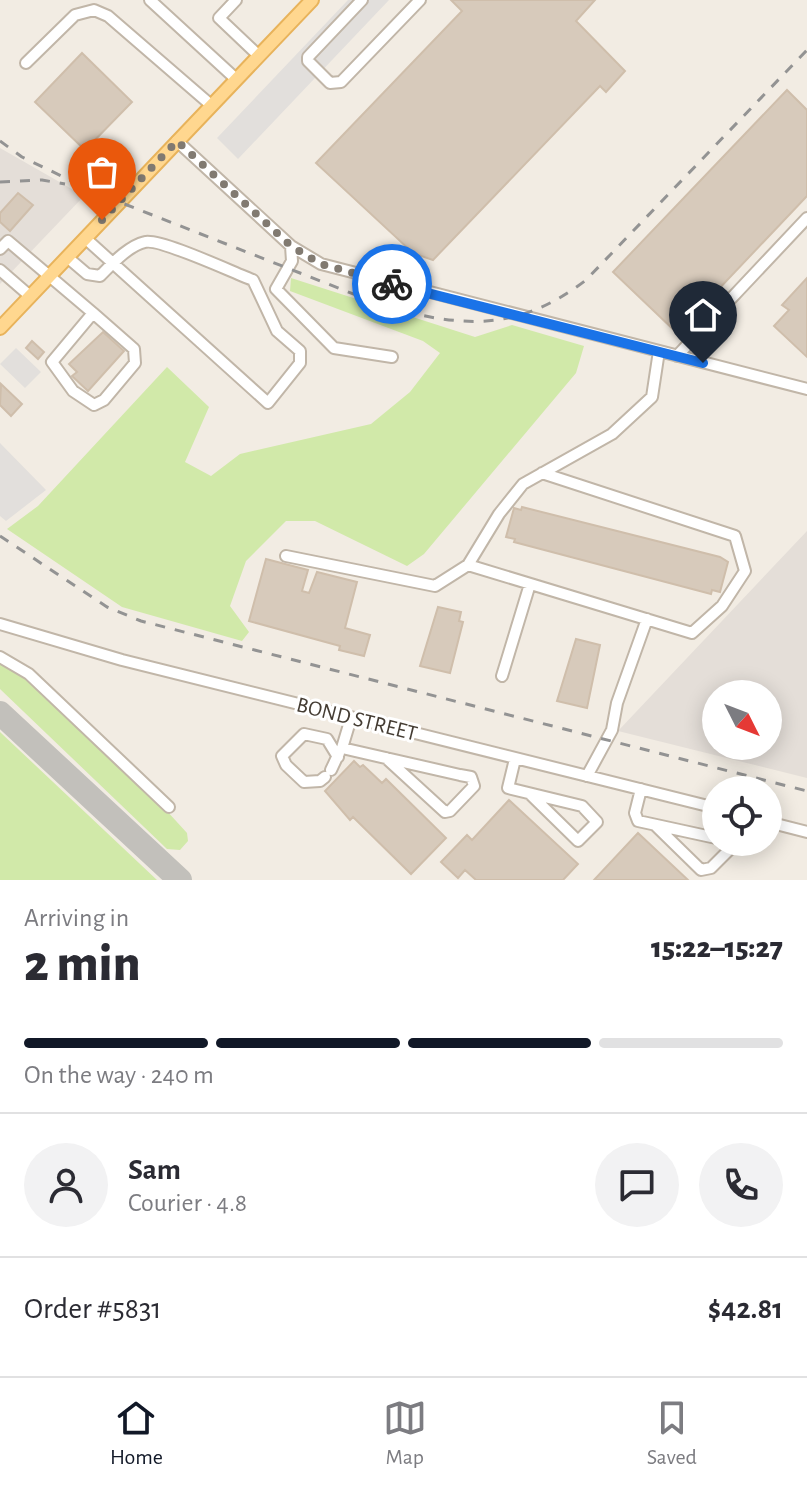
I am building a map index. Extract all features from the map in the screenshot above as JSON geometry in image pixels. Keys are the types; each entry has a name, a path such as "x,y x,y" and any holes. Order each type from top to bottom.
{"main road":[{"path":"0,328 312,0"}],"street":[{"path":"150,0 236,79"},
{"path":"236,0 219,18 259,56"},
{"path":"362,0 308,57 330,83 341,82 420,0"},
{"path":"26,63 75,15 94,10 108,16 211,105"},
{"path":"177,141 291,246 321,264 807,389"},
{"path":"677,356 807,218"},
{"path":"67,257 92,276 100,276 112,264 136,245 155,241 241,275 257,284 277,331 300,351 302,357 296,371 268,403 112,264 85,238"},
{"path":"0,249 8,241 50,275 134,349 135,363 104,400 94,405 73,391 52,362 93,313"},
{"path":"291,246 292,261 276,289 296,313 334,348 392,357"},
{"path":"0,270 30,296"},
{"path":"286,556 435,586 468,565 523,484 612,434 652,397 659,351"},
{"path":"468,565 692,633 722,606 745,571 735,536 542,473"},
{"path":"502,676 530,584"},
{"path":"587,776 612,730 617,703 647,619"},
{"name":"BOND STREET","path":"0,624 122,660 702,804"},
{"path":"0,657 29,674 169,807"},
{"path":"351,718 340,752 328,774 320,781 304,782 286,765 282,756 304,734 327,739 340,752 386,758 471,777 474,786 450,811 445,812 386,758"},
{"path":"515,759 508,788 582,806 597,822 578,841 530,794"},
{"path":"641,789 635,813 638,821 702,835"},
{"path":"656,826 701,870 711,868 723,856"},
{"path":"782,826 807,832"}],"shaded area":[{"path":"348,0 389,0 238,159 217,138"},
{"path":"0,148 84,196 0,284"},
{"path":"16,348 41,372 25,388 0,364"},
{"path":"0,443 46,490 6,521 0,516"},
{"path":"807,531 807,778 735,760 782,760 782,680 702,680 702,752 618,731"}],"green space":[{"path":"291,278 475,337 512,325 584,346 576,373 424,554 407,566 315,521 286,521 246,561 230,606 249,632 242,641 122,607 7,529 38,506 167,367 209,407 185,462 211,476 240,454 371,424 410,392 440,353 423,341 290,291"},
{"path":"0,662 27,678 166,810 187,833 188,841 180,850 167,849 0,689"},
{"path":"0,732 157,880 0,880"}],"building":[{"path":"451,0 595,0 576,21 625,71 606,92 600,86 433,260 413,253 316,163 462,11"},
{"path":"82,53 132,102 85,150 35,102"},
{"path":"787,90 807,110 807,196 677,333 613,272"},
{"path":"18,193 33,205 10,231 0,222 0,213"},
{"path":"807,278 807,357 774,326 789,310 782,305"},
{"path":"103,332 124,351 88,391 72,376 77,372 69,364"},
{"path":"32,341 44,352 38,359 26,348"},
{"path":"1,384 22,404 11,416 0,405"},
{"path":"522,507 720,557 728,562 720,592 712,590 711,594 514,542 515,539 506,537 514,508 521,510"},
{"path":"266,559 308,570 302,591 309,593 317,572 357,582 345,628 370,635 364,656 339,650 340,646 249,621"},
{"path":"438,607 461,612 459,621 463,622 450,673 420,666"},
{"path":"576,639 600,645 587,708 557,701"},
{"path":"354,761 360,767 363,765 382,783 386,779 446,838 411,874 353,817 350,820 325,791"},
{"path":"509,800 578,864 563,880 476,880 465,870 458,878 441,862 467,835 472,840"},
{"path":"638,833 688,880 594,880"}],"taxiway":[{"path":"0,713 180,880"}],"railway":[{"path":"0,141 22,157 99,194 384,306 439,319 489,321 537,309 586,280 807,50"},
{"path":"0,182 42,180 65,184"},
{"path":"0,536 107,607 141,621 807,791"}],"way so far":[{"path":"102,220 177,141 291,246 321,264 392,284"}],"route":[{"path":"392,284 703,363"}]}
